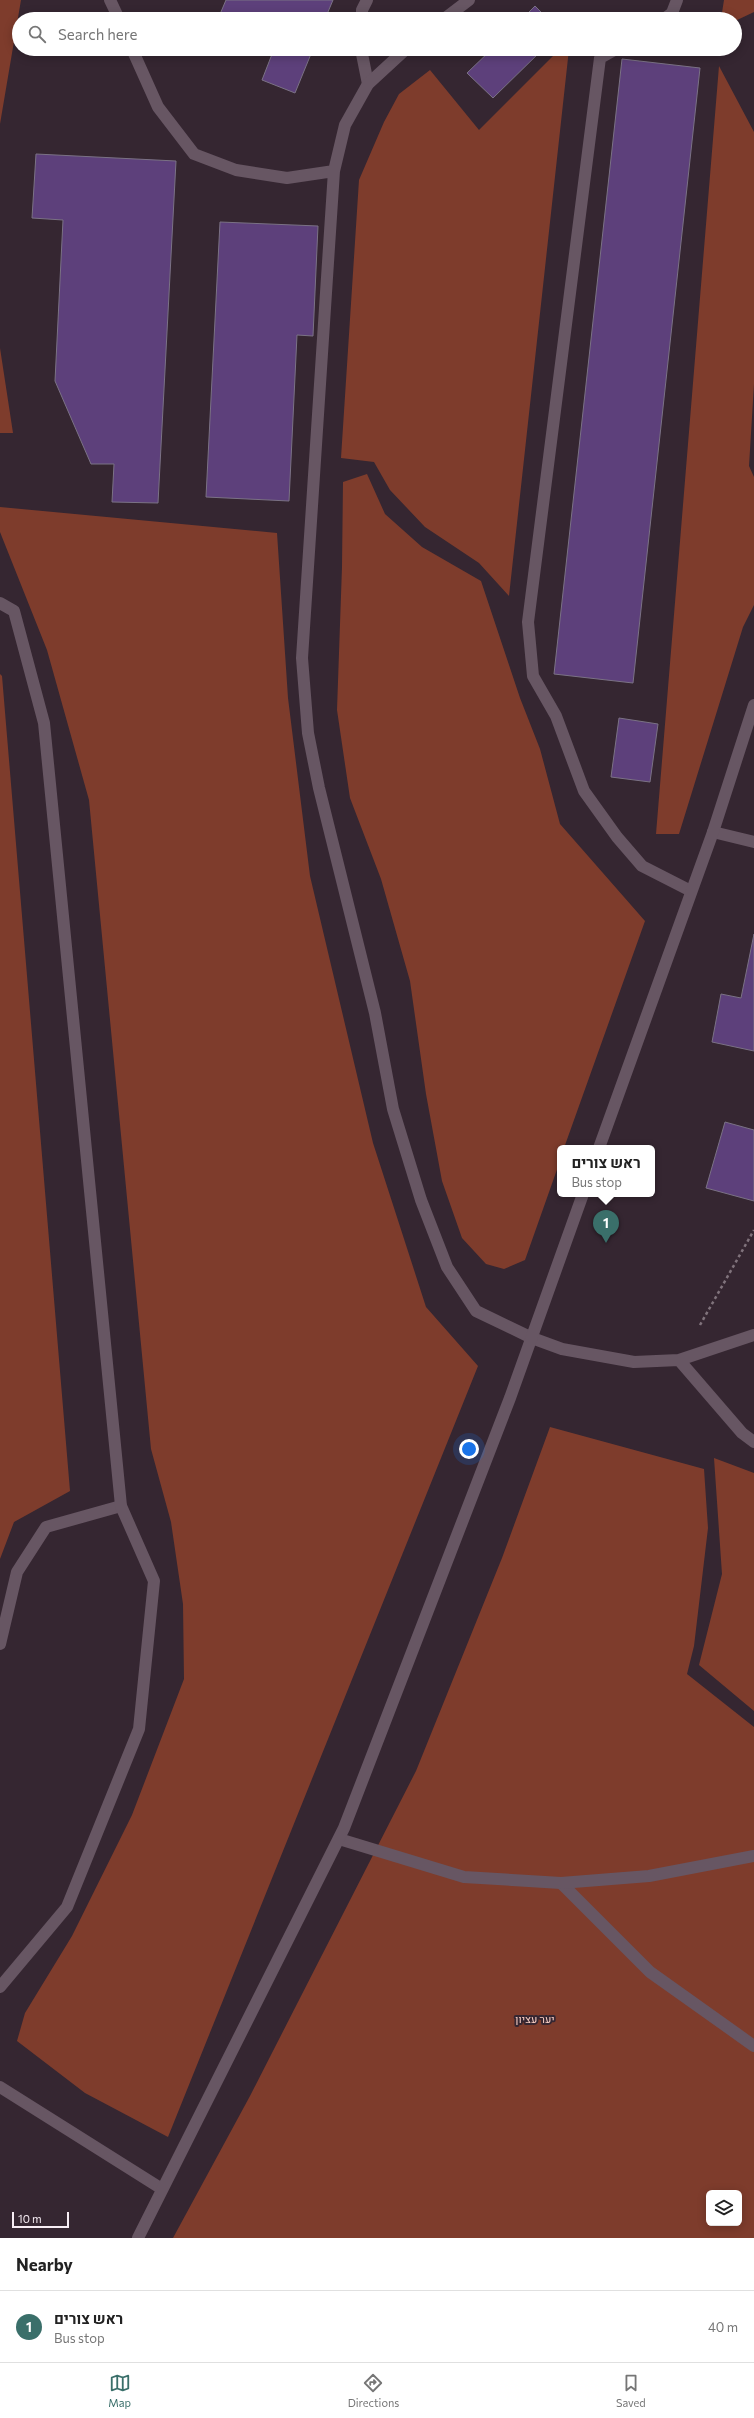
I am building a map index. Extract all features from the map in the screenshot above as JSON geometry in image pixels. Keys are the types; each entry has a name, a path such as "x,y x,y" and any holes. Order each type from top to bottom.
{"street":[{"path":"110,0 116,12"},
{"path":"362,12 367,0"},
{"path":"453,12 469,0"},
{"path":"672,12 677,0"},
{"path":"135,56 158,108 194,154 236,170 287,178 334,170"},
{"path":"362,56 368,84"},
{"path":"398,56 368,84 345,125 334,170 302,658 308,733 319,788 375,1014 393,1109 421,1200 447,1267 476,1310 532,1338 562,1349 634,1362 679,1360 754,1335"},
{"path":"604,56 600,58 528,622 533,676 556,716 584,792 617,837 642,866 691,891"},
{"path":"0,602 14,611 44,723 121,1506 154,1582 139,1729 67,1906 0,1987"},
{"path":"600,1145 713,832 754,705"},
{"path":"713,832 754,842"},
{"path":"138,2238 338,1839 507,1406 582,1197"},
{"path":"679,1360 742,1433 754,1442"},
{"path":"0,1644 17,1572 46,1527 121,1506"},
{"path":"338,1839 464,1877 561,1883 649,1876 754,1856"},
{"path":"561,1883 650,1972 754,2046"},
{"path":"0,2087 162,2189"}],"path":[{"path":"679,1360 754,1230"}],"green space":[{"path":"0,0 21,0 19,12 12,12 12,53 0,124"},
{"path":"724,0 754,0 754,12 742,18 742,12 722,12"},
{"path":"553,56 568,56 509,596 479,563 425,527 390,490 374,462 341,458 359,180 384,122 399,94 430,70 479,130"},
{"path":"719,66 754,132 754,384 749,466 754,477 754,605 743,627 679,834 656,834"},
{"path":"0,348 13,433 0,433"},
{"path":"367,474 385,514 422,547 481,581 520,698 540,749 560,824 645,921 565,1145 557,1145 557,1169 525,1260 504,1269 486,1264 462,1238 442,1181 426,1094 410,981 381,879 350,798 337,710 342,567 343,482"},
{"path":"0,507 277,533 288,698 310,876 373,1143 426,1307 478,1366 168,2137 85,2093 17,2041 25,2013 72,1936 132,1815 184,1679 183,1604 171,1522 151,1449 89,800 47,650 0,532"},
{"path":"0,674 2,676 70,1491 14,1522 0,1559"},
{"name":"יער עציון","path":"550,1427 704,1469 708,1528 694,1646 687,1674 754,1727 754,2238 173,2238 250,2096 416,1771 502,1558"},
{"path":"714,1458 754,1473 754,1711 699,1665 722,1574"}],"building":[{"path":"226,0 333,0 328,12 221,12"},
{"path":"535,6 541,12 529,12"},
{"path":"271,56 310,56 295,93 262,80"},
{"path":"485,56 536,56 493,98 467,73"},
{"path":"622,59 700,68 633,683 554,674"},
{"path":"36,154 176,161 158,503 112,502 114,464 91,464 55,381 63,220 32,218"},
{"path":"220,222 318,226 313,336 297,335 289,501 206,497"},
{"path":"619,718 658,724 650,782 611,777"},
{"path":"754,934 754,1051 712,1042 721,994 741,998"},
{"path":"725,1122 754,1130 754,1201 706,1188"}],"place":[{"name":"ראש צורים","path":"606,1243"}]}
